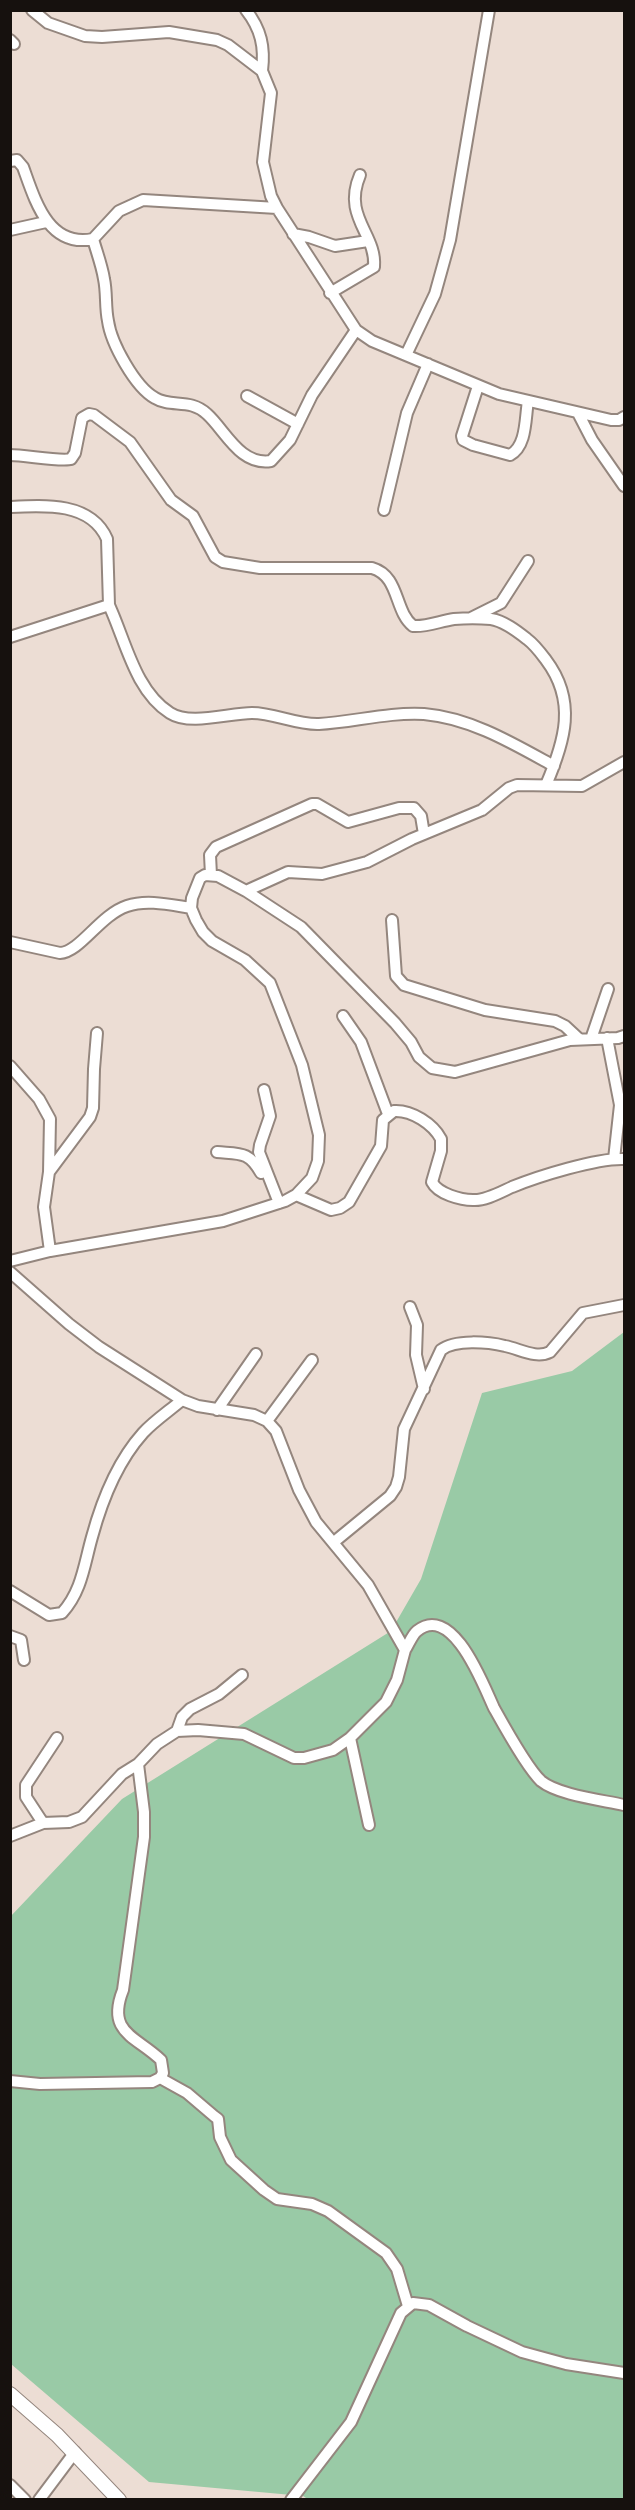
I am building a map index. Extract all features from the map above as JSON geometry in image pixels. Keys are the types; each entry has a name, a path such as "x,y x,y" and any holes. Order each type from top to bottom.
{"main road":[{"path":"10,2394 75,2452 119,2499"}],"street":[{"path":"32,10 48,23 85,36 102,37 169,32 217,40 228,45 262,70"},
{"path":"246,10 262,42 264,51 262,70 271,93 263,162 277,208 356,330 372,341 499,394 610,420 620,420 624,417"},
{"path":"406,355 435,294 450,240 489,10"},
{"path":"10,161 17,160 24,167 46,222 68,238 93,239 120,211 143,200 277,208"},
{"path":"330,293 374,267 375,259 358,215 354,194 360,175"},
{"path":"10,230 46,222"},
{"path":"293,234 335,246 368,241"},
{"path":"93,239 104,276 109,326 127,368 151,395 159,400 191,404 201,409 208,414 231,444 264,462 276,458 287,445 312,395 356,330"},
{"path":"384,510 407,413 428,364"},
{"path":"478,386 462,436 463,440 473,446 510,455 515,452 522,440 528,401"},
{"path":"247,396 298,424"},
{"path":"578,412 592,440 624,486"},
{"path":"10,455 71,459 75,453 82,418 89,414 94,415 130,442 171,500 193,516 215,556 223,562 260,568 372,568 380,570 390,580 409,623 413,626 421,627 453,619 496,620 533,644 558,675 562,685 566,715 554,766 546,785"},
{"path":"10,507 45,506 78,511 90,517 107,539 109,605 142,685 148,694 174,715 200,718 252,713 319,724 393,714 429,715 466,723 502,737 554,766"},
{"path":"468,619 505,599 528,561"},
{"path":"10,637 109,605"},
{"path":"496,605 496,620"},
{"path":"246,891 288,872 322,874 355,866 482,810 509,788 527,784 582,786 624,762"},
{"path":"211,875 210,855 216,848 312,804 317,804 348,822 399,808 414,808 421,816 424,834"},
{"path":"10,1261 50,1251 223,1221 279,1203 296,1195 312,1178 318,1161 319,1135 302,1065 270,983 245,960 212,941 203,932 191,908 192,898 200,878 218,876 291,920 312,937 395,1023 411,1042 419,1057 432,1068 455,1072 579,1039 624,1036"},
{"path":"10,942 60,953 69,952 102,920 127,906 157,903 191,908"},
{"path":"393,920 396,976 404,985 485,1010 555,1021 565,1026 579,1039"},
{"path":"591,1038 608,988"},
{"path":"343,1016 361,1042 388,1114"},
{"path":"49,1172 90,1116 93,1107 98,1033"},
{"path":"296,1195 332,1210 349,1202 381,1146 383,1120 388,1114 399,1111 413,1115 439,1135 442,1144 432,1182 435,1187 439,1191 473,1200 560,1172 619,1159 620,1105 607,1038"},
{"path":"10,1066 39,1099 50,1119 49,1172 44,1207 50,1251"},
{"path":"264,1090 270,1116 259,1152 279,1203"},
{"path":"217,1152 248,1155 261,1174 270,1181"},
{"path":"10,1272 99,1347 182,1400 217,1410 254,1415 267,1421 276,1431 307,1507 316,1522 368,1585 405,1650"},
{"path":"334,1542 390,1496 396,1487 404,1429 441,1350 452,1344 501,1345 545,1355 583,1312 624,1305"},
{"path":"410,1307 417,1325 417,1355 424,1389"},
{"path":"217,1410 256,1354"},
{"path":"267,1421 312,1360"},
{"path":"10,1591 49,1615 62,1613 80,1587 92,1535 110,1484 120,1464 145,1431 182,1400"},
{"path":"10,1836 43,1823 69,1822 82,1817 110,1785 138,1764 157,1744 177,1731 198,1730 244,1734 294,1758 304,1758 333,1750 350,1738 386,1702 397,1680 405,1650 417,1631 432,1625 446,1629 464,1646 496,1710 535,1775 552,1788 624,1805"},
{"path":"10,1636 21,1640 24,1659"},
{"path":"177,1731 182,1718 189,1709 219,1694 242,1675"},
{"path":"43,1823 26,1797 26,1785 57,1738"},
{"path":"350,1738 369,1825"},
{"path":"10,2081 40,2084 115,2083 152,2082 160,2078 164,2068 161,2060 122,2029 118,2019 119,1999 144,1837 138,1764"},
{"path":"160,2078 187,2093 218,2119 224,2150 231,2160 264,2190 277,2199 312,2204 328,2211 386,2253 397,2269 408,2306"},
{"path":"291,2499 351,2422 401,2313 413,2303 429,2305 473,2330 522,2352 566,2364 624,2373"},
{"path":"39,2499 75,2452"},
{"path":"10,2485 25,2499"}],"green space":[{"path":"624,1332 624,2499 309,2500 303,2496 149,2482 11,2364 10,1917 122,1799 391,1631 421,1579 482,1393 572,1371"}]}
